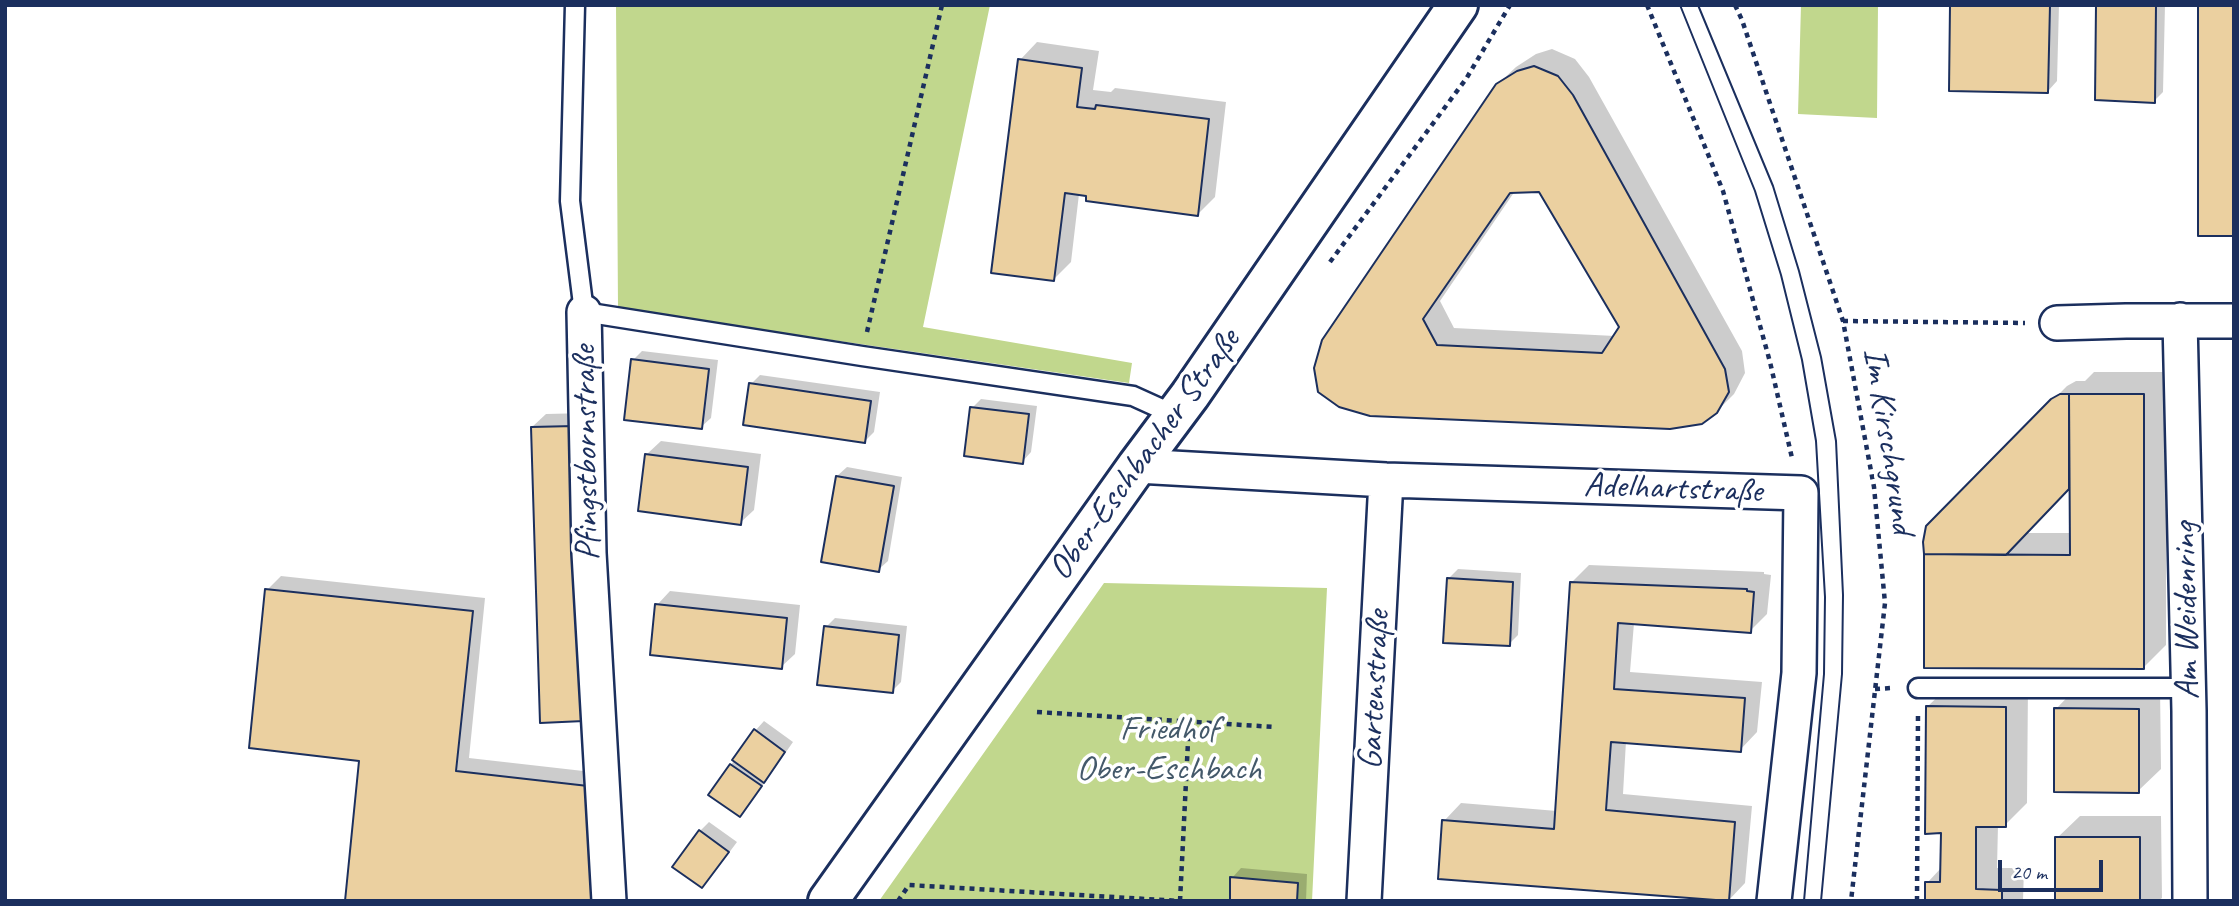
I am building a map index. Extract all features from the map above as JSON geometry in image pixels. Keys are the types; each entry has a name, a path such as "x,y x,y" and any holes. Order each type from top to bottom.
{"street":[{"name":"Ober-Eschbacher Straße","path":"828,901 1175,415 1458,5"},
{"name":"Pfingstbornstraße","path":"584,312 589,553 609,901"},
{"name":"Am Weidenring","path":"2180,320 2189,688 2190,901"},
{"path":"2057,323 2234,321"},
{"name":"Adelhartstraße","path":"1137,466 1386,480 1801,493 1799,673 1774,901"},
{"name":"Gartenstraße","path":"1364,901 1386,480"}],"lane":[{"name":"Pfingstbornstraße","path":"575,5 570,201 584,312"},
{"path":"584,312 1133,396 1175,415"},
{"path":"1918,696 2189,688"}],"path":[{"path":"862,356 942,5"},
{"path":"1326,268 1466,79 1510,5"},
{"path":"1647,5 1723,191 1770,362 1801,493"},
{"name":"Im Kirschgrund","path":"1735,5 1843,321 1874,487 1885,603 1851,901"},
{"path":"1843,321 2057,323"},
{"path":"1917,901 1918,696"},
{"path":"1037,712 1275,727"},
{"path":"898,901 909,886 1180,901 1189,722"},
{"path":"1053,894 1053,901"}],"green space":[{"path":"616,5 990,5 923,327 1132,363 1129,383 618,309"},
{"path":"1801,5 1878,5 1877,118 1798,114"},
{"name":"Friedhof Ober-Eschbach","path":"1104,583 1327,588 1312,901 879,901"}],"building":[{"path":"1950,5 2050,5 2048,93 1949,91"},
{"path":"2096,5 2156,5 2155,103 2095,100"},
{"path":"2198,5 2234,5 2234,236 2198,236"},
{"path":"1018,59 1082,68 1077,107 1095,109 1096,105 1209,119 1198,216 1086,201 1086,196 1065,193 1054,281 991,273"},
{"path":"1534,66 1558,76 1573,95 1725,369 1729,392 1717,413 1702,424 1670,429 1370,416 1339,407 1318,392 1314,368 1322,340 1496,84 1517,71","holes":["1539,192 1619,327 1602,353 1437,345 1423,319 1510,193"]},
{"path":"631,359 709,369 702,429 624,420"},
{"path":"749,383 871,401 865,443 743,425"},
{"path":"2060,394 2069,394 2069,489 2006,555 1924,554 1926,526 2051,399"},
{"path":"2069,394 2144,394 2144,669 1924,668 1924,554 2070,555"},
{"path":"970,407 1029,414 1023,464 964,456"},
{"path":"574,426 584,721 540,723 531,427"},
{"path":"645,454 748,467 741,525 638,511"},
{"path":"836,476 894,486 879,572 821,562"},
{"path":"1447,578 1513,582 1510,646 1443,643"},
{"path":"1570,582 1747,589 1754,592 1751,633 1618,623 1614,689 1745,698 1741,752 1611,742 1606,810 1735,822 1729,901 1438,879 1442,820 1554,829"},
{"path":"265,589 473,611 456,771 588,786 593,901 345,901 359,761 249,748"},
{"path":"655,604 787,618 782,669 650,655"},
{"path":"824,626 899,635 893,693 817,685"},
{"path":"1926,706 2006,707 2006,827 1976,827 1976,889 2002,890 2002,901 1925,901 1925,882 1940,882 1941,833 1925,834"},
{"path":"2054,708 2139,709 2139,793 2054,792"},
{"path":"754,729 785,752 764,783 732,760"},
{"path":"730,764 762,786 740,817 708,795"},
{"path":"699,830 729,852 702,888 672,867"},
{"path":"2055,837 2140,837 2140,901 2055,901"},
{"path":"1230,877 1298,883 1297,901 1230,901"}],"tram line":[{"path":"1680,5 1755,191 1781,275 1802,360 1816,441 1825,597 1824,674 1804,901"},
{"path":"1698,5 1773,186 1821,357 1836,441 1843,595 1842,674 1821,901"}]}
